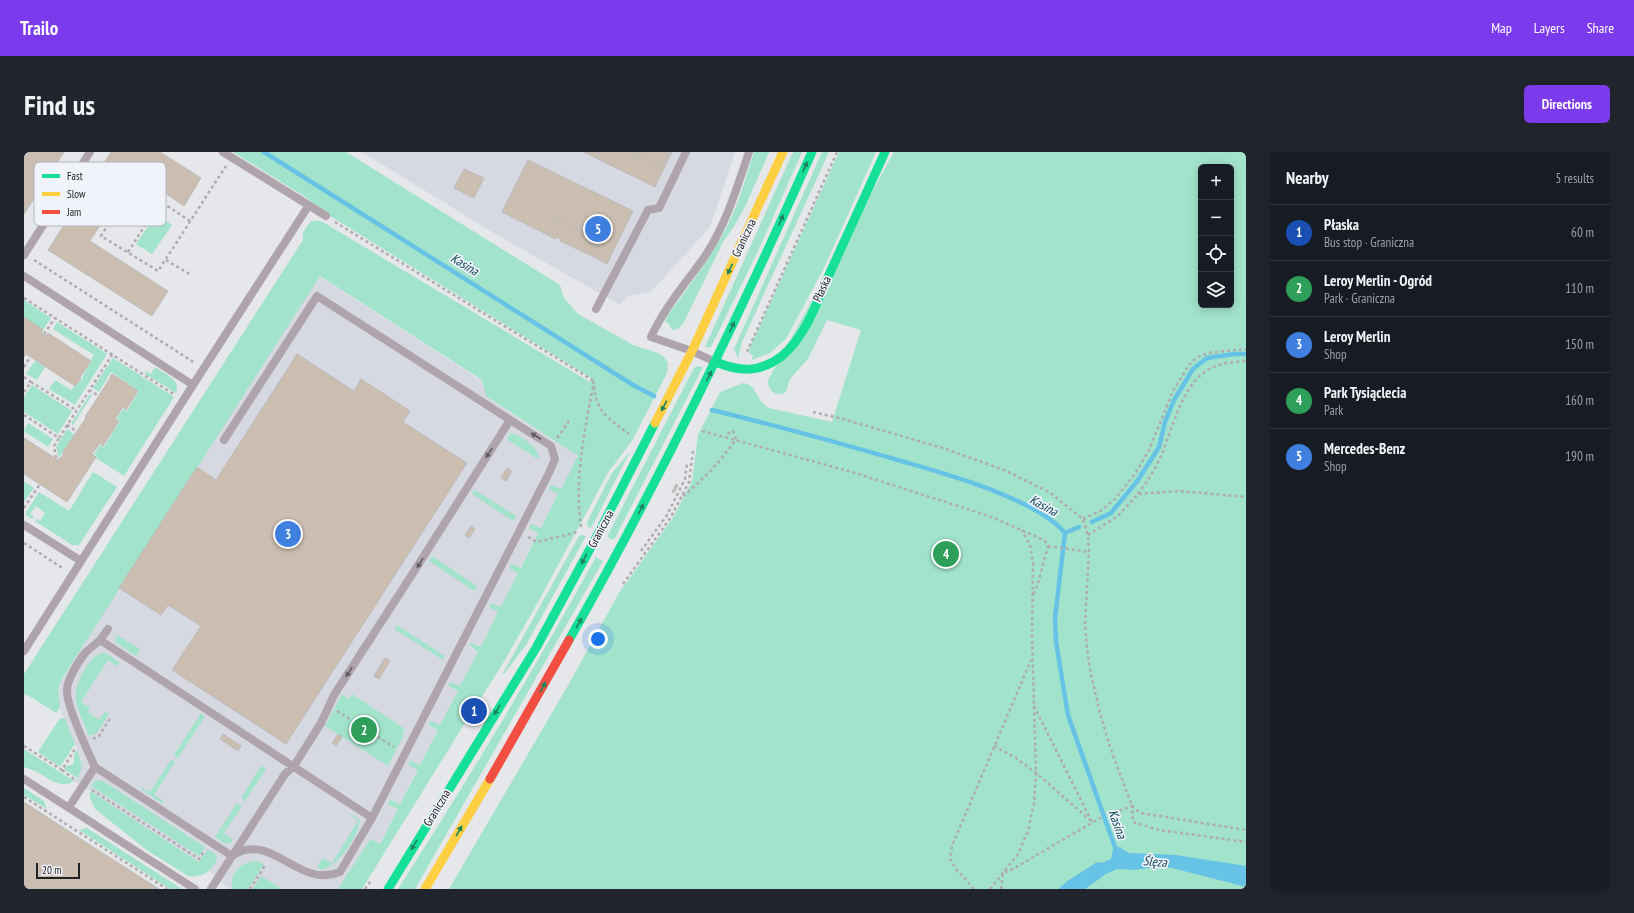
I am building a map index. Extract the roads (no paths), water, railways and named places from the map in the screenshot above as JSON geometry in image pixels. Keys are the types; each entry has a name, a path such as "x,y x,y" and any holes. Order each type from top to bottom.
{"main road":[{"name":"Graniczna","path":"388,889 536,648 597,536 692,351 783,152"},
{"path":"425,889 517,734 597,591 684,426 716,362 812,152"},
{"name":"Płaska","path":"716,362 740,370 756,369 776,361 792,348 812,312 885,152"}],"lane":[{"path":"84,162 90,152"},
{"path":"223,152 326,216"},
{"path":"596,309 648,210 659,208 686,152"},
{"path":"716,362 692,351 651,337 659,318 708,252 722,226 749,152"},
{"path":"24,651 193,384 309,206"},
{"path":"24,254 42,226"},
{"path":"24,276 193,384"},
{"path":"224,440 317,296 551,446 555,459 372,818 340,872 334,878 322,883"},
{"path":"211,889 285,774 294,766 321,723 334,695 510,420"},
{"path":"24,525 81,561"},
{"path":"108,629 100,640 86,652 68,681 66,691 95,767 210,842 233,855"},
{"path":"100,640 372,818"},
{"path":"68,807 95,767"},
{"path":"24,779 195,889"},
{"path":"233,855 246,850 252,850 270,858 305,880 311,882"}],"water":[{"name":"Ślęza","path":"1119,847 1129,853 1176,855 1246,866 1246,887 1172,868 1158,867 1133,870 1117,869 1106,874 1085,889 1058,889 1097,862 1102,863 1111,859 1113,849"}],"waterway":[{"name":"Kasina","path":"264,152 633,385 654,396"},
{"path":"1092,522 1111,513 1138,480 1159,447 1165,422 1174,400 1193,369 1207,358 1234,354 1246,354"},
{"name":"Kasina","path":"712,410 835,442 926,468 992,490 1035,510 1052,521 1065,533 1055,618 1056,642 1068,715 1117,853"},
{"path":"1065,533 1079,527"}],"place":[{"name":"Mercedes-Benz","path":"598,229"},
{"name":"Leroy Merlin","path":"288,534"},
{"name":"Park Tysiąclecia","path":"946,554"},
{"name":"Płaska","path":"474,711"},
{"name":"Leroy Merlin - Ogród","path":"364,730"}]}
